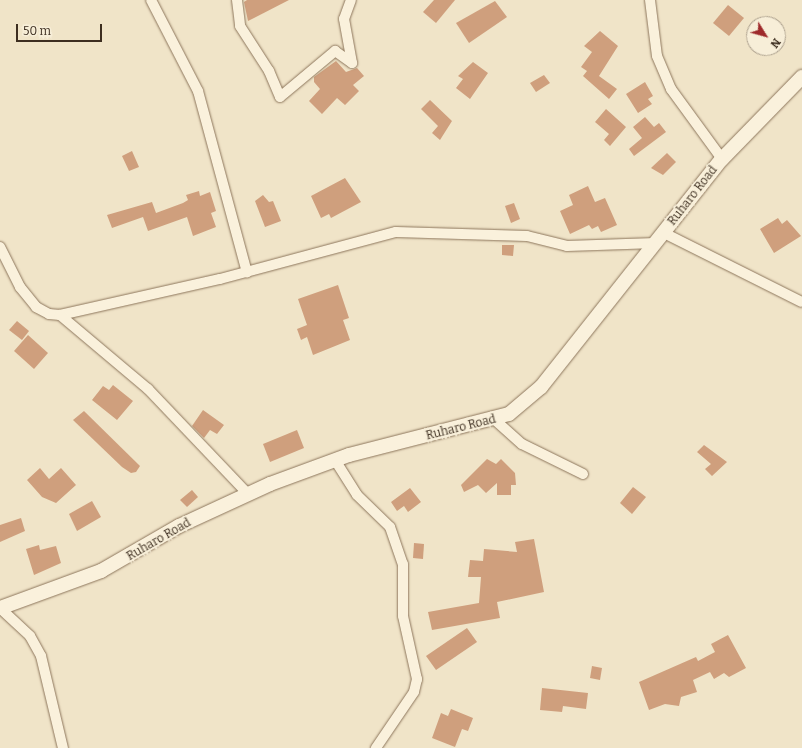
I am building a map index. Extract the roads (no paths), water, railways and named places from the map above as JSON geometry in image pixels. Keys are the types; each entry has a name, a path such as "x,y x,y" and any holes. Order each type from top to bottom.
{"street":[{"path":"150,0 198,91 247,272"},
{"path":"237,0 240,26 269,71 280,97 335,51 352,63 344,19 351,0"},
{"path":"650,0 657,56 671,89 722,159"},
{"name":"Ruharo Road","path":"0,608 101,571 179,526 249,495 335,460 495,420 520,407 541,387 722,159 802,78"},
{"path":"0,247 20,287 36,307 49,314 60,315 247,272 402,232 527,236 567,246 660,238 802,302"},
{"path":"60,315 148,389 249,495"},
{"path":"495,420 522,444 583,474"},
{"path":"335,460 356,496 390,527 403,564 403,616 417,679 414,692 376,748"},
{"path":"0,608 30,636 41,656 63,748"}]}
